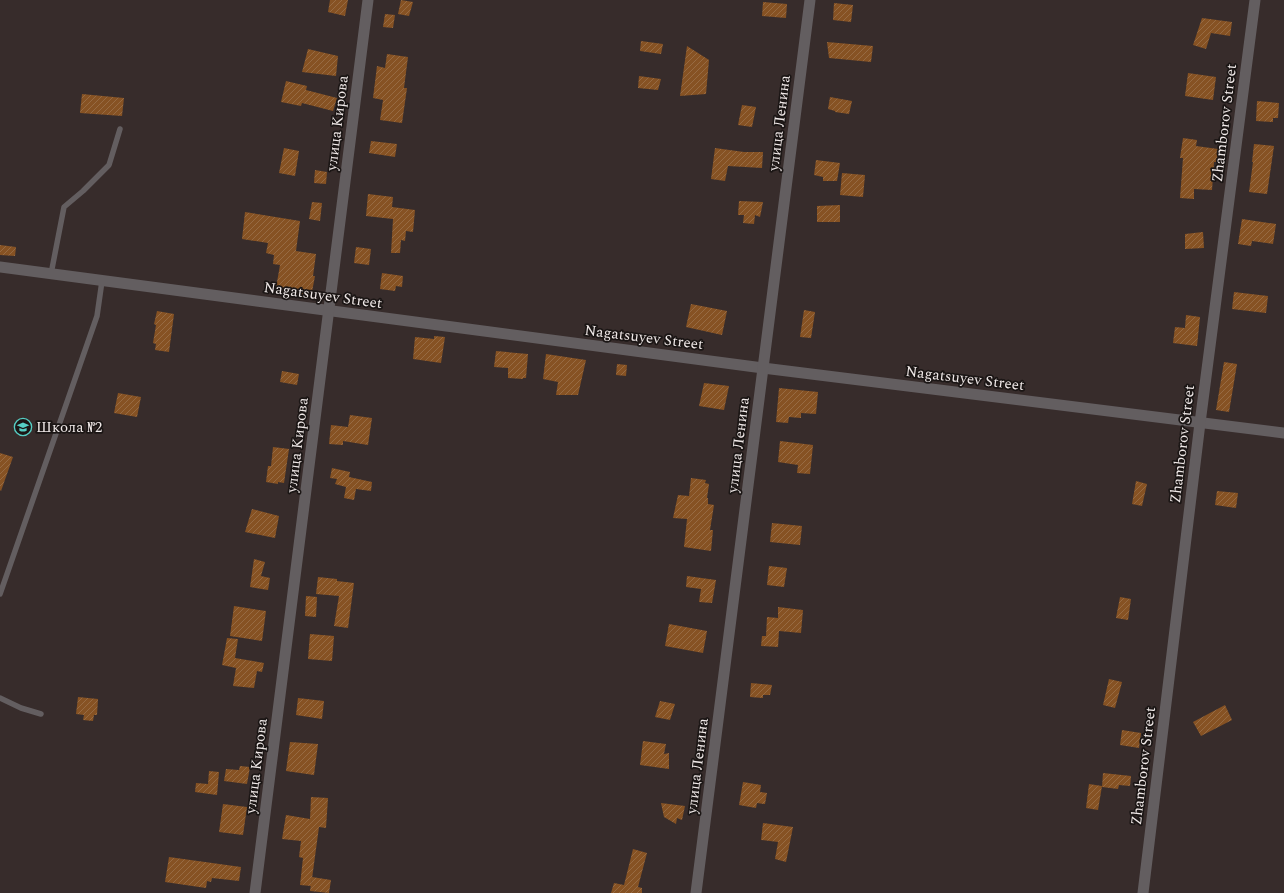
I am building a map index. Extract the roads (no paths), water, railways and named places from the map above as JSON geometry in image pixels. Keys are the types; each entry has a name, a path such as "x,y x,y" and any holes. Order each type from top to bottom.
{"street":[{"name":"улица Кирова","path":"255,893 368,0"},
{"name":"улица Ленина","path":"696,893 810,0"},
{"name":"Zhamborov Street","path":"1143,893 1200,423 1255,0"},
{"name":"Nagatsuyev Street","path":"0,267 763,368 1284,433"}],"lane":[{"path":"51,274 64,207 83,191 109,164 120,129"},
{"path":"0,594 97,316 102,281"},
{"path":"0,698 21,708 41,714"}],"place":[{"name":"Школа №2","path":"23,427"}]}
